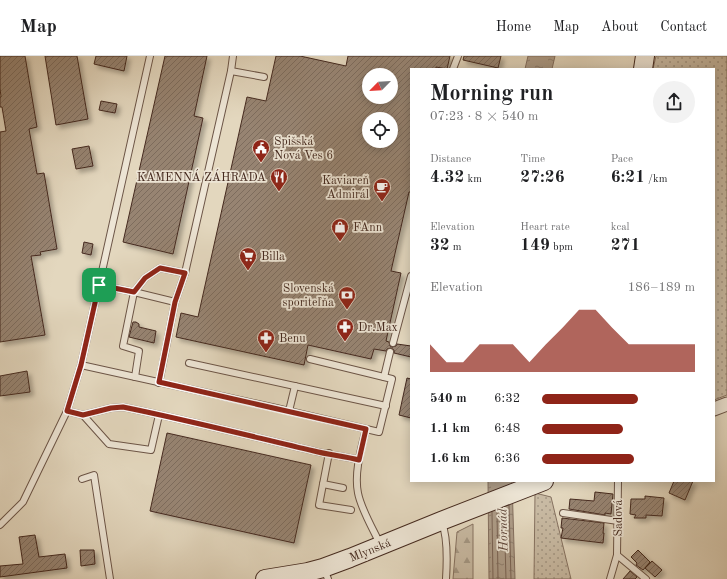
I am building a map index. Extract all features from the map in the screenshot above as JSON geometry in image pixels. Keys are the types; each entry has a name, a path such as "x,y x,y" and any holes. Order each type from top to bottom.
{"street":[{"path":"643,68 645,56"},
{"path":"715,409 727,404"},
{"name":"Mlynská","path":"265,579 288,577 308,572 326,574 350,558 538,483"}],"lane":[{"path":"0,525 23,502 67,411 81,365 150,56"},
{"path":"159,382 175,302 185,273 231,71 233,56"},
{"path":"453,68 458,56"},
{"path":"231,71 264,77"},
{"path":"135,377 139,351 123,346 134,292 145,278 160,268 185,273"},
{"path":"393,343 410,280"},
{"path":"99,285 175,302"},
{"path":"384,377 390,352"},
{"path":"81,365 379,432 392,379 310,359"},
{"path":"190,363 386,406"},
{"path":"289,411 295,386"},
{"path":"67,411 83,415 111,408 123,407 270,440 316,452 329,453 359,460"},
{"path":"83,415 109,444 151,450 160,415"},
{"path":"366,429 359,460 358,492 361,502 381,545"},
{"path":"329,453 320,505 351,510"},
{"path":"82,479 94,475 110,579"},
{"name":"Sadová","path":"610,579 617,555 618,482"},
{"path":"323,484 343,488"},
{"path":"563,513 618,521"},
{"path":"441,521 445,537 446,579"},
{"path":"617,555 646,579"}],"green space":[{"path":"656,56 727,56 727,395 715,400 715,68 653,68"},
{"path":"535,493 551,497 571,579 534,579"},
{"path":"473,524 473,579 453,579 457,532"}],"water":[{"path":"528,56 555,56 552,68 525,68"},
{"name":"Hornád","path":"488,482 512,482 515,579 489,579"}],"building":[{"path":"0,56 25,56 37,127 29,129 37,174 44,173 57,249 40,252 41,255 31,256 45,335 0,342 0,132 6,131 2,107 0,107"},
{"path":"45,56 77,56 88,119 56,125"},
{"path":"96,56 127,56 124,71 94,64"},
{"path":"165,56 207,56 194,116 203,118 173,254 123,242"},
{"path":"276,56 300,56 346,66 348,56 450,56 447,68 410,68 410,192 391,271 401,273 386,341 389,342 390,346 392,347 396,346 397,344 410,346 410,357 394,353 394,350 391,348 387,349 386,351 374,349 371,359 308,345 304,365 176,337 181,313 198,317 247,97 266,101"},
{"path":"464,56 501,56 498,68 463,60"},
{"path":"101,101 117,104 115,113 99,110"},
{"path":"89,146 93,166 76,169 72,149"},
{"path":"84,242 93,244 91,255 82,253"},
{"path":"133,322 139,324 139,327 156,331 154,343 129,337"},
{"path":"27,371 30,392 0,396 0,376"},
{"path":"407,378 410,379 410,418 399,415"},
{"path":"167,433 311,465 294,543 150,511"},
{"path":"674,482 693,482 685,500 669,493"},
{"path":"595,492 613,494 611,514 605,513 605,515 569,509 570,499 594,501"},
{"path":"645,496 664,498 662,516 646,515 646,518 634,518 636,515 630,514 631,499 645,499"},
{"path":"562,518 604,523 603,543 561,538 563,528 561,528"},
{"path":"35,535 39,557 65,554 67,568 0,577 0,566 23,564 19,537"},
{"path":"80,550 94,550 95,564 81,566"},
{"path":"638,550 650,562 643,570 636,565 637,563 631,557"},
{"path":"652,561 662,570 655,577 645,568"},
{"path":"630,571 637,577 635,579 623,579"}],"place":[{"name":"Spišská Nová Ves 6","path":"261,163"},
{"name":"KAMENNÁ ZÁHRADA","path":"279,192"},
{"name":"Kaviareň Admirál","path":"382,202"},
{"name":"FAnn","path":"340,242"},
{"name":"Billa","path":"248,271"},
{"name":"Slovenská sporiteľňa","path":"347,310"},
{"name":"Dr.Max","path":"345,342"},
{"name":"Benu","path":"266,353"}],"route":[{"path":"160,268 185,273 175,302 159,382 366,429 359,460 316,452 270,440 123,407 111,408 83,415 67,411 81,365 99,285 134,292 145,278 160,268"}]}
